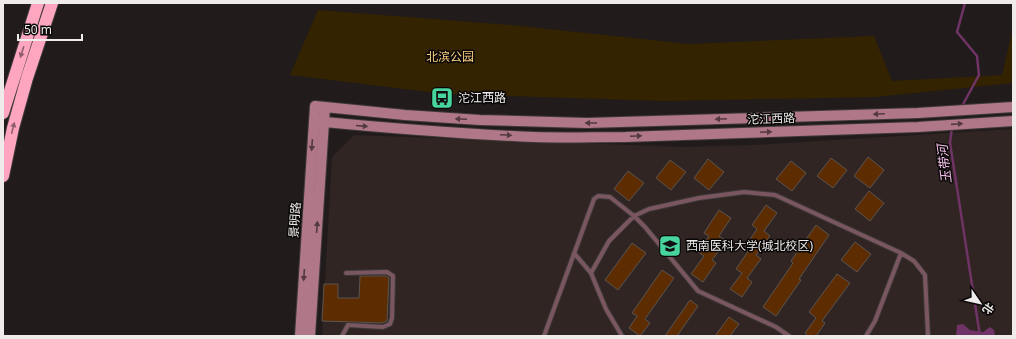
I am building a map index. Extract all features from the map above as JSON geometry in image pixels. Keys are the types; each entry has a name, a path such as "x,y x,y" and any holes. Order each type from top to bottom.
{"highway":[{"path":"3,113 38,3"},
{"path":"3,171 27,78 52,3"}],"main road":[{"name":"沱江西路","path":"320,107 405,115 587,123 918,113 1013,107"},
{"name":"景明路","path":"300,336 320,107"},
{"name":"沱江西路","path":"318,121 403,129 543,137 625,137 918,127 1013,121"},
{"name":"景明路","path":"310,336 318,121"}],"lane":[{"path":"591,273 608,241 634,216 649,209 699,198 744,192 775,195 901,253 914,261 925,275 928,336"},
{"path":"544,336 594,199 598,196 610,197 646,227 698,292 776,326 789,336"},
{"path":"574,253 591,273 606,309 622,336"},
{"path":"866,336 875,321 901,253"},
{"path":"342,336 348,326 383,327 390,324 392,318 393,276 387,272 346,273"}],"shaded area":[{"name":"西南医科大学(城北校区)","path":"1013,129 1013,336 322,336 332,157 354,135 683,147 754,145"},
{"path":"963,324 970,330 983,332 990,327 994,330 995,336 956,336 957,325"}],"green space":[{"name":"北滨公园","path":"318,10 511,25 689,44 874,36 892,81 1002,75 1013,28 1013,83 875,97 665,101 445,94 290,75"}],"building":[{"path":"868,157 884,170 870,188 854,176"},
{"path":"831,158 847,170 833,188 817,176"},
{"path":"708,159 724,172 709,190 694,178"},
{"path":"670,160 686,172 671,190 656,178"},
{"path":"791,161 806,173 792,191 776,179"},
{"path":"628,171 644,183 629,201 614,189"},
{"path":"869,191 884,203 870,221 855,209"},
{"path":"766,205 777,213 764,231 770,236 756,255 761,259 747,278 752,282 742,297 730,289 742,273 736,269 749,250 745,247 757,229 752,225"},
{"path":"719,210 731,218 719,236 726,241 712,260 716,263 703,282 691,274 704,256 698,252 709,236 704,233"},
{"path":"816,225 829,235 799,279 801,280 776,316 763,307 793,263 791,261"},
{"path":"855,242 871,254 857,272 841,260"},
{"path":"632,243 646,253 618,290 605,280"},
{"path":"662,270 674,278 645,319 650,323 640,336 629,328 637,316 632,313"},
{"path":"837,274 850,283 822,321 825,323 816,336 808,336 805,333 816,318 809,312"},
{"path":"360,276 386,276 389,278 387,321 382,323 322,321 324,284 338,284 338,298 359,298"},
{"path":"690,300 698,306 677,336 665,336"},
{"path":"729,317 739,324 730,336 715,336"}],"waterway":[{"name":"玉带河","path":"961,108 979,75 977,56 957,32 965,3"},
{"name":"玉带河","path":"952,127 950,143 980,336"}],"place":[{"name":"沱江西路","path":"442,98"},
{"name":"西南医科大学(城北校区)","path":"670,246"}]}
